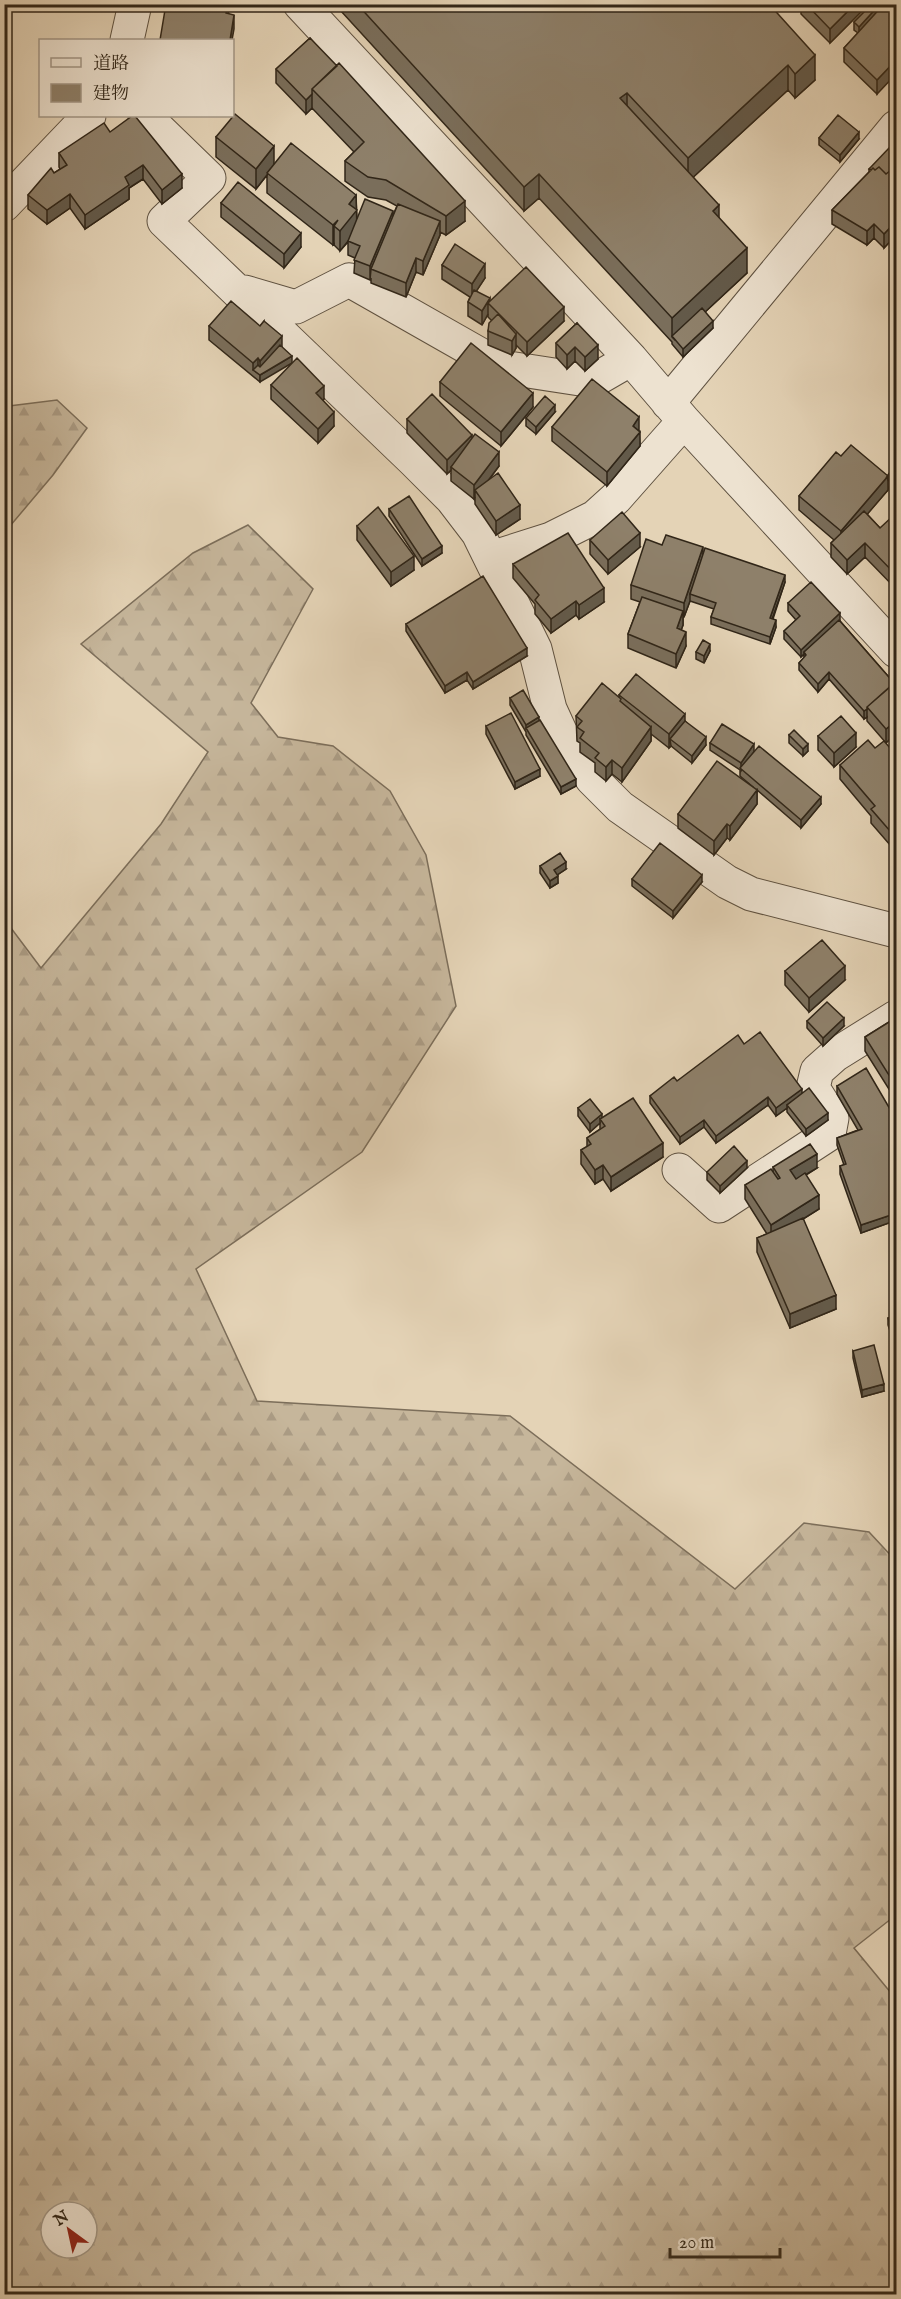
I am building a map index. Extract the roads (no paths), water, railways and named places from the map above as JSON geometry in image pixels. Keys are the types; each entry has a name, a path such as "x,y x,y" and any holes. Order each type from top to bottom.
{"street":[{"path":"127,39 135,4"},
{"path":"300,4 631,359 676,412 897,651"},
{"path":"4,204 87,117"},
{"path":"146,117 209,178 164,221 239,290 452,499 478,533 536,649 550,709 561,733 592,779 620,807 727,882 751,894 897,931"},
{"path":"490,558 551,539 595,517 616,498 676,412 897,127"},
{"path":"239,290 296,307 349,280 502,367 593,381 631,359"},
{"path":"679,1170 719,1206 829,1134 832,1118 813,1089 817,1071 835,1055 897,1017"}]}
